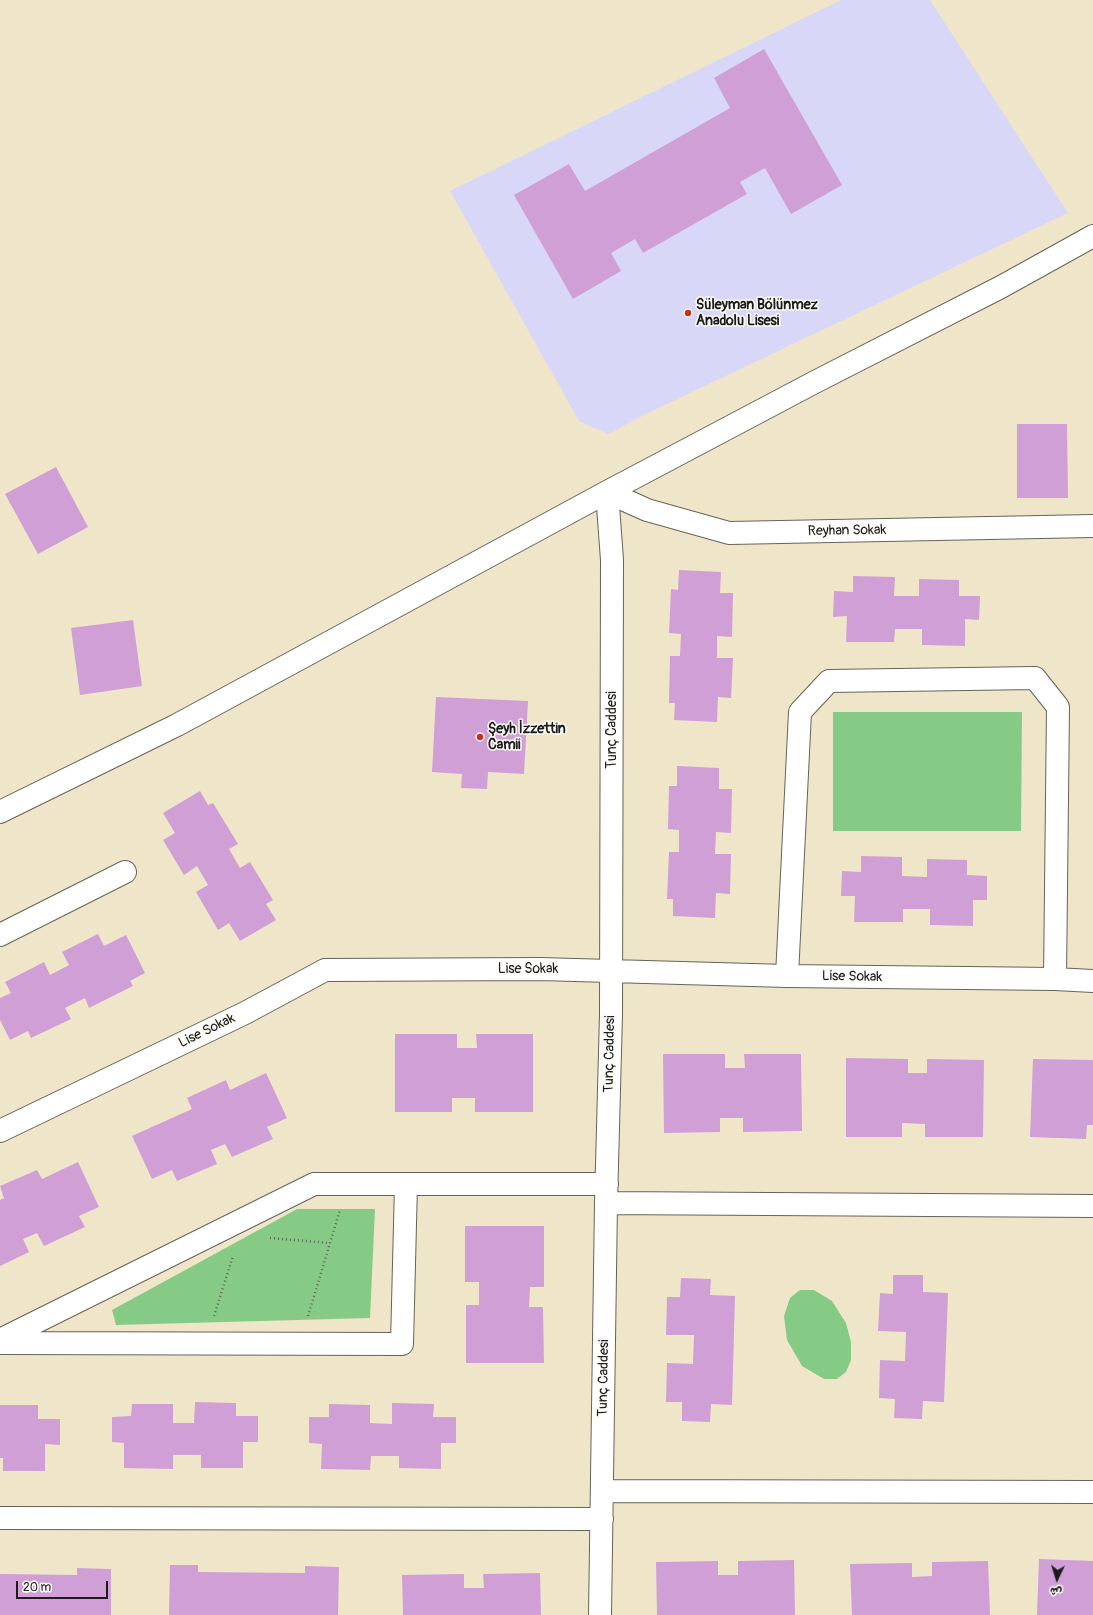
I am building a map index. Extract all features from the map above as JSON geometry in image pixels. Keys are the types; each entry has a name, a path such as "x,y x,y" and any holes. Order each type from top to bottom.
{"street":[{"path":"0,812 177,725 607,492 815,382 1000,287 1093,236"},
{"name":"Reyhan Sokak","path":"607,492 646,510 729,533 1093,526"},
{"name":"Tunç Caddesi","path":"600,1615 611,972 612,560 607,492"},
{"path":"788,976 800,712 829,681 1035,678 1058,707 1055,979"},
{"path":"0,935 125,872"},
{"name":"Lise Sokak","path":"0,1131 245,1013 325,970 540,968 611,972 788,976 1055,979 1093,981"},
{"path":"0,1341 314,1184 406,1184 607,1193 1093,1206"},
{"path":"0,1341 402,1344 406,1184"},
{"path":"602,1492 1093,1492"},
{"path":"0,1518 602,1519"}],"path":[{"path":"299,1344 348,1184"},
{"path":"205,1343 245,1218"},
{"path":"269,1238 330,1243"}],"shaded area":[{"name":"Süleyman Bölünmez Anadolu Lisesi","path":"841,0 930,0 1068,213 648,413 608,434 579,421 450,191"}],"green space":[{"path":"833,712 1022,712 1021,831 833,831"},
{"path":"297,1209 375,1209 370,1318 116,1325 112,1310"},
{"path":"800,1290 814,1290 832,1301 846,1323 851,1342 851,1360 846,1372 837,1379 824,1379 802,1366 787,1340 784,1316 790,1298"}],"building":[{"path":"764,49 842,185 791,214 765,168 740,182 747,194 643,253 635,239 611,253 621,271 573,299 514,195 569,164 585,191 730,108 714,78"},
{"path":"1017,424 1067,424 1068,498 1017,498"},
{"path":"56,467 88,527 38,554 5,494"},
{"path":"679,570 721,572 720,593 733,593 732,637 717,636 717,658 733,658 731,698 718,697 717,722 674,720 675,703 669,703 670,656 680,656 681,634 669,633 671,589 678,590"},
{"path":"853,576 895,577 894,596 919,596 919,579 959,580 959,596 980,596 979,620 965,619 965,646 922,645 922,629 895,629 894,642 846,642 847,616 833,617 834,591 853,592"},
{"path":"133,620 142,686 80,695 71,628"},
{"name":"Şeyh İzzettin Camii","path":"436,697 528,701 524,774 488,772 487,789 461,788 462,774 432,772"},
{"path":"677,766 719,768 719,789 732,789 731,833 716,832 715,854 731,854 730,894 716,893 715,918 673,916 673,899 667,899 669,852 679,852 679,830 668,829 669,786 677,786"},
{"path":"200,791 208,805 213,803 238,844 229,849 240,868 250,862 273,900 266,904 276,920 240,941 229,923 218,930 196,892 208,885 197,866 184,875 163,840 175,833 163,813"},
{"path":"861,856 902,857 902,876 927,877 927,859 967,860 967,875 987,876 987,900 973,900 973,926 930,925 930,909 903,909 903,922 854,922 855,896 841,896 842,871 861,872"},
{"path":"98,934 104,946 126,935 145,973 130,981 133,986 89,1008 85,998 65,1008 71,1019 31,1038 28,1031 10,1040 0,1020 0,998 11,993 5,982 44,962 50,975 69,965 62,952"},
{"path":"395,1034 457,1034 457,1048 477,1048 476,1034 533,1034 533,1112 475,1112 475,1098 452,1098 452,1112 395,1112"},
{"path":"663,1054 725,1054 725,1068 745,1068 744,1054 801,1054 802,1131 743,1132 743,1118 720,1118 720,1132 664,1133"},
{"path":"846,1058 908,1059 908,1073 927,1073 927,1059 984,1060 983,1137 925,1137 925,1124 902,1123 902,1137 846,1137"},
{"path":"1033,1059 1093,1060 1093,1125 1087,1125 1086,1139 1030,1137"},
{"path":"266,1073 287,1118 267,1127 273,1139 232,1157 225,1144 211,1150 217,1164 177,1181 172,1170 152,1179 132,1136 192,1109 187,1098 226,1080 230,1090"},
{"path":"78,1162 99,1207 79,1216 85,1227 44,1246 37,1233 23,1239 29,1252 0,1266 0,1200 4,1198 0,1186 37,1170 42,1179"},
{"path":"465,1226 544,1226 544,1287 530,1287 529,1307 543,1307 544,1363 466,1363 466,1305 479,1305 479,1282 465,1282"},
{"path":"893,1275 923,1275 923,1292 948,1293 944,1402 923,1401 922,1419 894,1418 895,1399 879,1398 880,1360 905,1361 906,1332 878,1331 880,1293 893,1294"},
{"path":"681,1278 711,1279 710,1295 735,1296 732,1405 711,1404 710,1422 682,1421 682,1402 666,1402 667,1363 693,1364 694,1335 666,1335 667,1297 680,1297"},
{"path":"195,1402 236,1403 236,1416 258,1416 258,1442 243,1442 243,1468 201,1468 201,1455 173,1455 173,1469 124,1468 124,1443 112,1442 112,1417 131,1416 132,1404 173,1404 173,1423 194,1423"},
{"path":"392,1403 434,1404 433,1417 456,1417 456,1443 441,1443 441,1469 399,1468 399,1456 371,1456 370,1470 321,1469 322,1444 309,1443 309,1417 329,1417 329,1404 370,1405 370,1423 392,1424"},
{"path":"0,1405 38,1405 38,1419 60,1419 60,1445 45,1444 45,1471 3,1471 3,1458 0,1458"},
{"path":"1039,1559 1093,1561 1093,1615 1037,1615"},
{"path":"794,1560 795,1615 657,1615 656,1562 718,1561 718,1575 738,1575 738,1561"},
{"path":"988,1561 990,1615 852,1615 850,1564 912,1563 912,1577 932,1576 932,1562"},
{"path":"170,1565 198,1565 198,1572 305,1573 305,1566 339,1567 338,1615 169,1615"},
{"path":"77,1568 111,1569 111,1615 0,1615 0,1574 77,1575"},
{"path":"540,1573 541,1615 403,1615 402,1575 464,1574 464,1588 484,1588 483,1574"}],"place":[{"name":"Süleyman Bölünmez Anadolu Lisesi","path":"688,313"},
{"name":"Şeyh İzzettin Camii","path":"480,737"}]}
